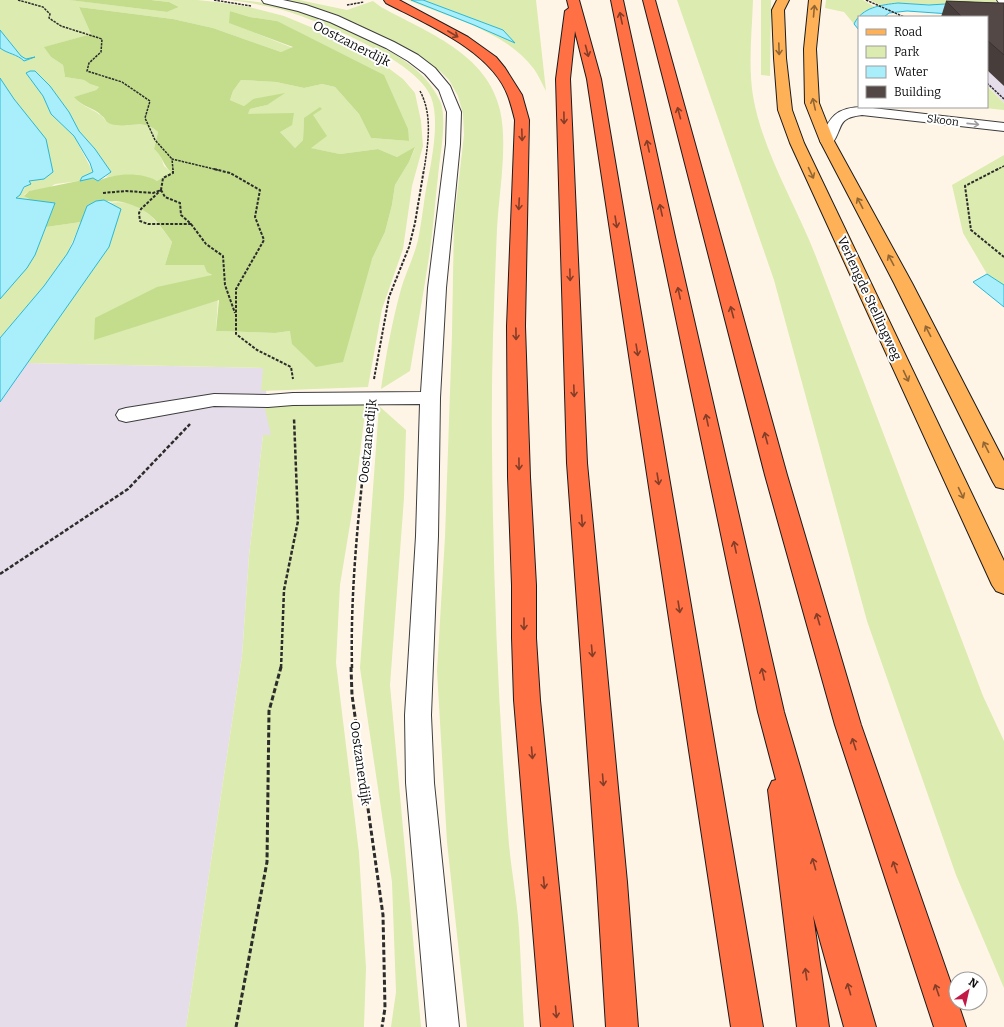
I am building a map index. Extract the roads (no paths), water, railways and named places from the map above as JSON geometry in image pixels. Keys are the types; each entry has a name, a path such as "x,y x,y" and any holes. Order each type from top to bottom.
{"highway":[{"path":"390,0 464,40 491,60 515,94 522,120 516,333 519,476 524,585 524,638 527,700 557,1027"},
{"path":"573,0 563,79 577,463 612,882 622,1027"},
{"path":"573,0 594,79 747,1027"},
{"path":"617,0 667,237 772,712 860,1027"},
{"path":"649,0 774,468 848,725 950,1027"},
{"path":"672,88 674,42"},
{"path":"772,712 813,1027"}],"main road":[{"path":"815,0 810,49 812,103 827,141 903,283 1004,482"},
{"name":"Verlengde Stellingweg","path":"779,3 780,58 785,110 797,143 1004,585"}],"street":[{"name":"Oostzanerdijk","path":"260,3 302,8 334,19 404,52 430,71 445,89 451,102 455,122 437,288 430,398 427,536 418,715 420,783 444,1027"},
{"name":"Skoon","path":"827,141 834,120 840,114 862,111 1004,127"},
{"path":"126,415 214,400 268,401 293,399 430,398"}],"water":[{"path":"411,0 423,0 503,30 515,43 474,25"},
{"path":"898,3 929,5 961,3 950,14 907,11 889,13 885,16 860,16 867,10 879,6"},
{"path":"858,17 858,29 854,24"},
{"path":"0,30 21,56 26,59 35,57 24,61 0,48"},
{"path":"35,71 50,86 69,112 79,131 95,149 111,172 98,181 93,178 80,181 82,177 93,172 90,163 74,136 51,114 43,96 26,73"},
{"path":"0,78 14,99 46,139 53,172 44,179 29,181 31,184 24,187 20,195 16,198 55,203 35,255 27,268 0,299"},
{"path":"104,200 121,209 109,247 0,402 0,338 44,286 67,254 73,243 87,206 96,201"},
{"path":"987,274 1004,285 1004,307 973,282"}]}
